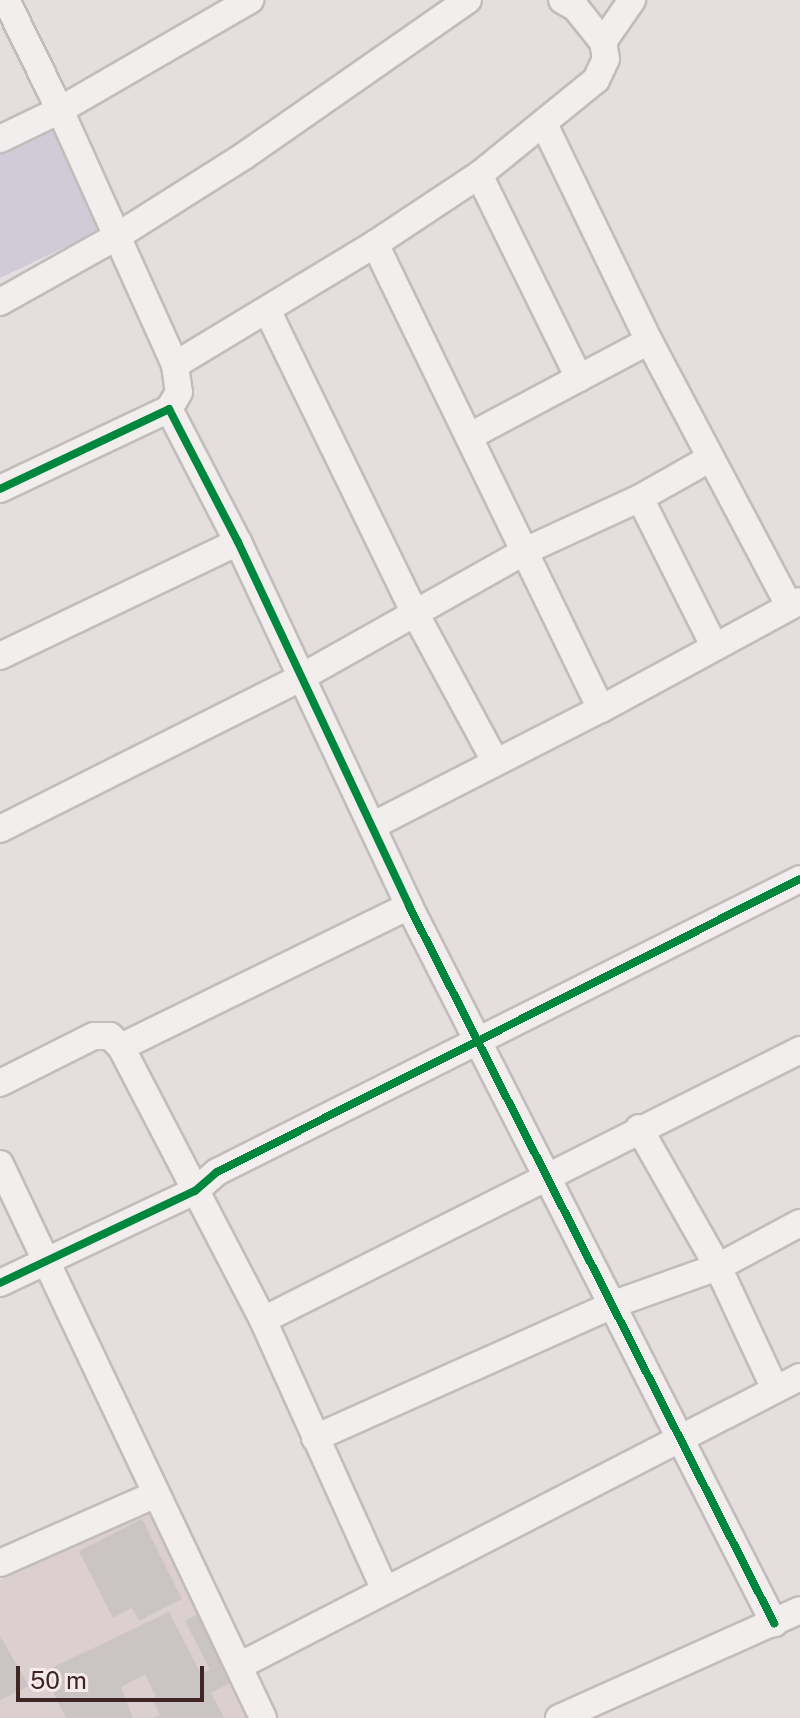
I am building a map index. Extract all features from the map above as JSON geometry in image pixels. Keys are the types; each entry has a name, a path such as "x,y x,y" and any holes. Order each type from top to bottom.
{"street":[{"path":"0,489 169,409 179,392 175,365 60,110 6,0"},
{"path":"0,139 60,110 250,0"},
{"path":"0,302 116,237 297,121 468,0"},
{"path":"175,365 375,244 479,175 596,80 606,59 603,42 576,8 562,0"},
{"path":"603,42 632,0"},
{"path":"372,826 601,709 794,603 709,459 544,124"},
{"path":"479,175 579,378"},
{"path":"375,244 601,709"},
{"path":"267,310 415,613 495,761"},
{"path":"470,436 649,341"},
{"path":"169,409 238,542 409,906 614,1304 677,1440 774,1623"},
{"path":"0,829 300,678 525,551 640,498 709,459"},
{"path":"640,498 714,646"},
{"path":"0,656 238,542"},
{"path":"0,1283 195,1191 217,1172 479,1044 800,879"},
{"path":"121,1047 409,906"},
{"path":"0,1083 94,1036 110,1036 121,1047 263,1320 385,1590"},
{"path":"263,1320 639,1128 800,1050"},
{"path":"639,1128 718,1267 775,1389"},
{"path":"0,1164 49,1262 154,1495 263,1718"},
{"path":"315,1438 614,1304 718,1267 800,1223"},
{"path":"239,1666 800,1377"},
{"path":"0,1563 154,1495"},
{"path":"575,1715 800,1610"}],"shaded area":[{"path":"61,123 110,226 0,278 0,152"},
{"path":"151,1506 254,1718 0,1718 0,1580"}],"building":[{"path":"142,1519 182,1599 139,1621 132,1608 113,1618 79,1551"},
{"path":"169,1612 201,1674 210,1670 185,1621 198,1614 232,1682 211,1693 224,1718 153,1718 160,1715 152,1699 156,1697 145,1674 121,1687 133,1718 66,1718 43,1672"},
{"path":"0,1636 29,1686 0,1700"}],"cycle path":[{"path":"0,489 169,409 238,542 409,906 774,1623"},
{"path":"0,1283 195,1191 217,1172 800,879"}]}
